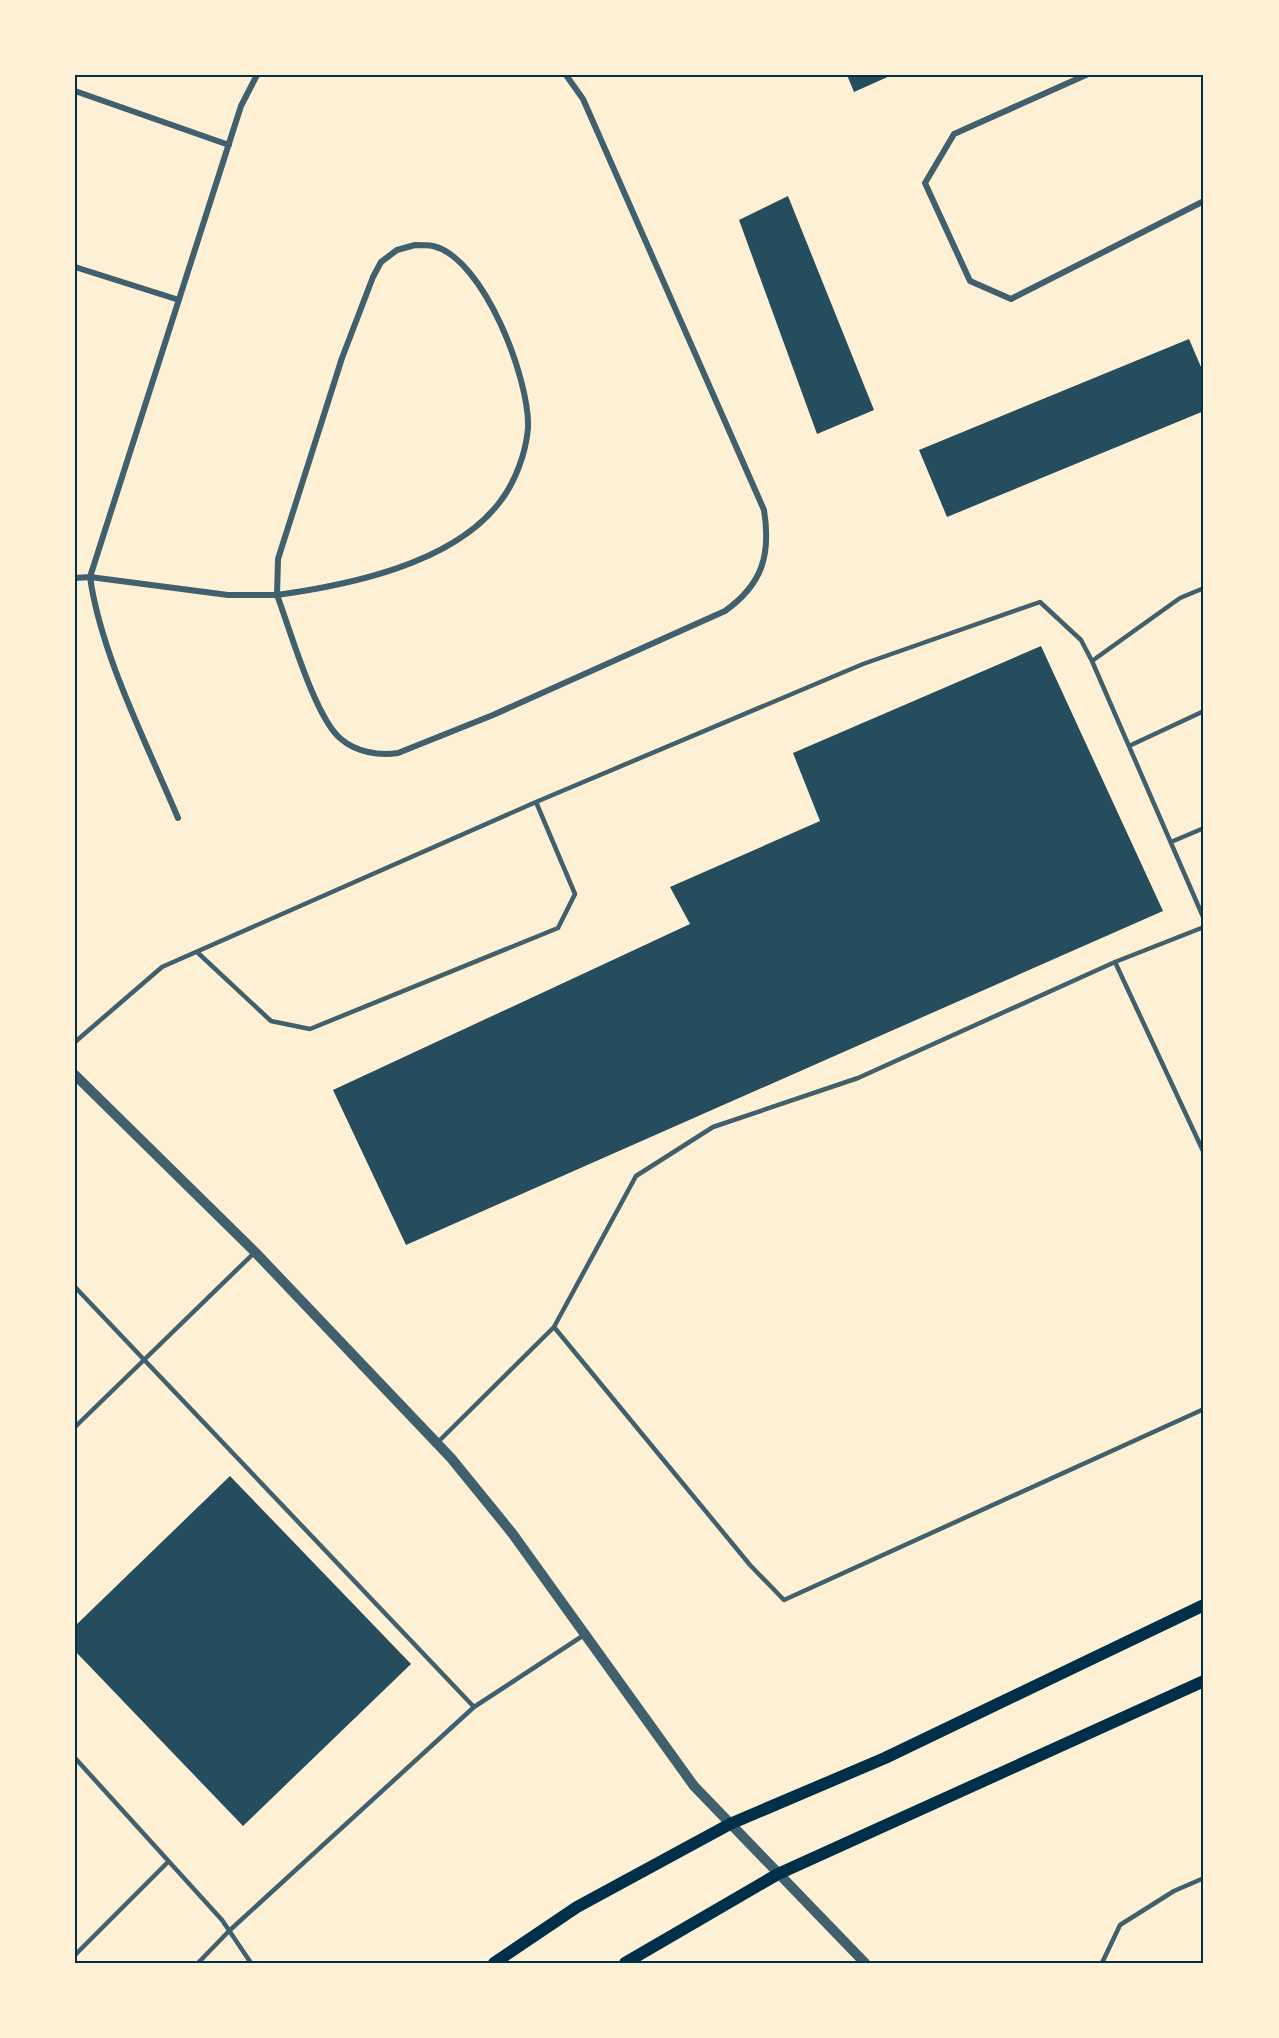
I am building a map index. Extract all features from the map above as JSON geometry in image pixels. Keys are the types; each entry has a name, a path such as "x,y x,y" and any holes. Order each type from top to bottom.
{"main road":[{"path":"494,1963 577,1906 730,1824 885,1758 1204,1605"},
{"path":"625,1963 778,1874 1204,1681"}],"street":[{"path":"178,818 105,642 95,612 90,577 241,106 257,75"},
{"path":"75,578 90,577 228,595 277,595 336,587 386,573 450,544 478,525 500,502 520,465 528,428 523,386 511,345 468,271 449,254 434,246 415,244 397,250 381,262 373,277 342,358 278,559 277,595 320,709 340,739 358,750 387,755 398,753 493,715 725,611 739,601 755,583 765,560 768,535 764,510 583,99 566,75"},
{"path":"1086,75 954,135 925,183 970,281 1011,299 1204,201"},
{"path":"75,91 229,145"},
{"path":"75,267 179,300"},
{"path":"75,1075 255,1252 437,1443 512,1533 676,1765 708,1803 865,1963"}],"lane":[{"path":"1092,661 1180,598 1204,588"},
{"path":"75,1042 162,967 536,802 863,664 1040,602 1081,640 1092,661 1204,919"},
{"path":"1129,746 1204,711"},
{"path":"197,952 271,1021 310,1029 558,928 575,894 536,802"},
{"path":"1171,842 1204,828"},
{"path":"437,1443 554,1327 636,1176 713,1127 858,1078 1115,962 1204,927"},
{"path":"1115,962 1204,1153"},
{"path":"75,1427 255,1252"},
{"path":"75,1287 146,1359 474,1707"},
{"path":"554,1327 750,1565 784,1600 1204,1409"},
{"path":"198,1963 229,1931 474,1707 584,1635"},
{"path":"75,1758 229,1931 251,1963"},
{"path":"75,1955 168,1862"},
{"path":"1102,1963 1120,1925 1174,1891 1204,1878"}],"building":[{"path":"847,75 892,75 854,92"},
{"path":"788,196 874,410 817,434 739,220"},
{"path":"1189,339 1204,374 1204,411 947,517 919,450"},
{"path":"1041,646 1163,911 406,1245 333,1090 690,924 670,887 820,821 793,753"},
{"path":"230,1476 411,1664 243,1826 75,1651 75,1626"}]}
